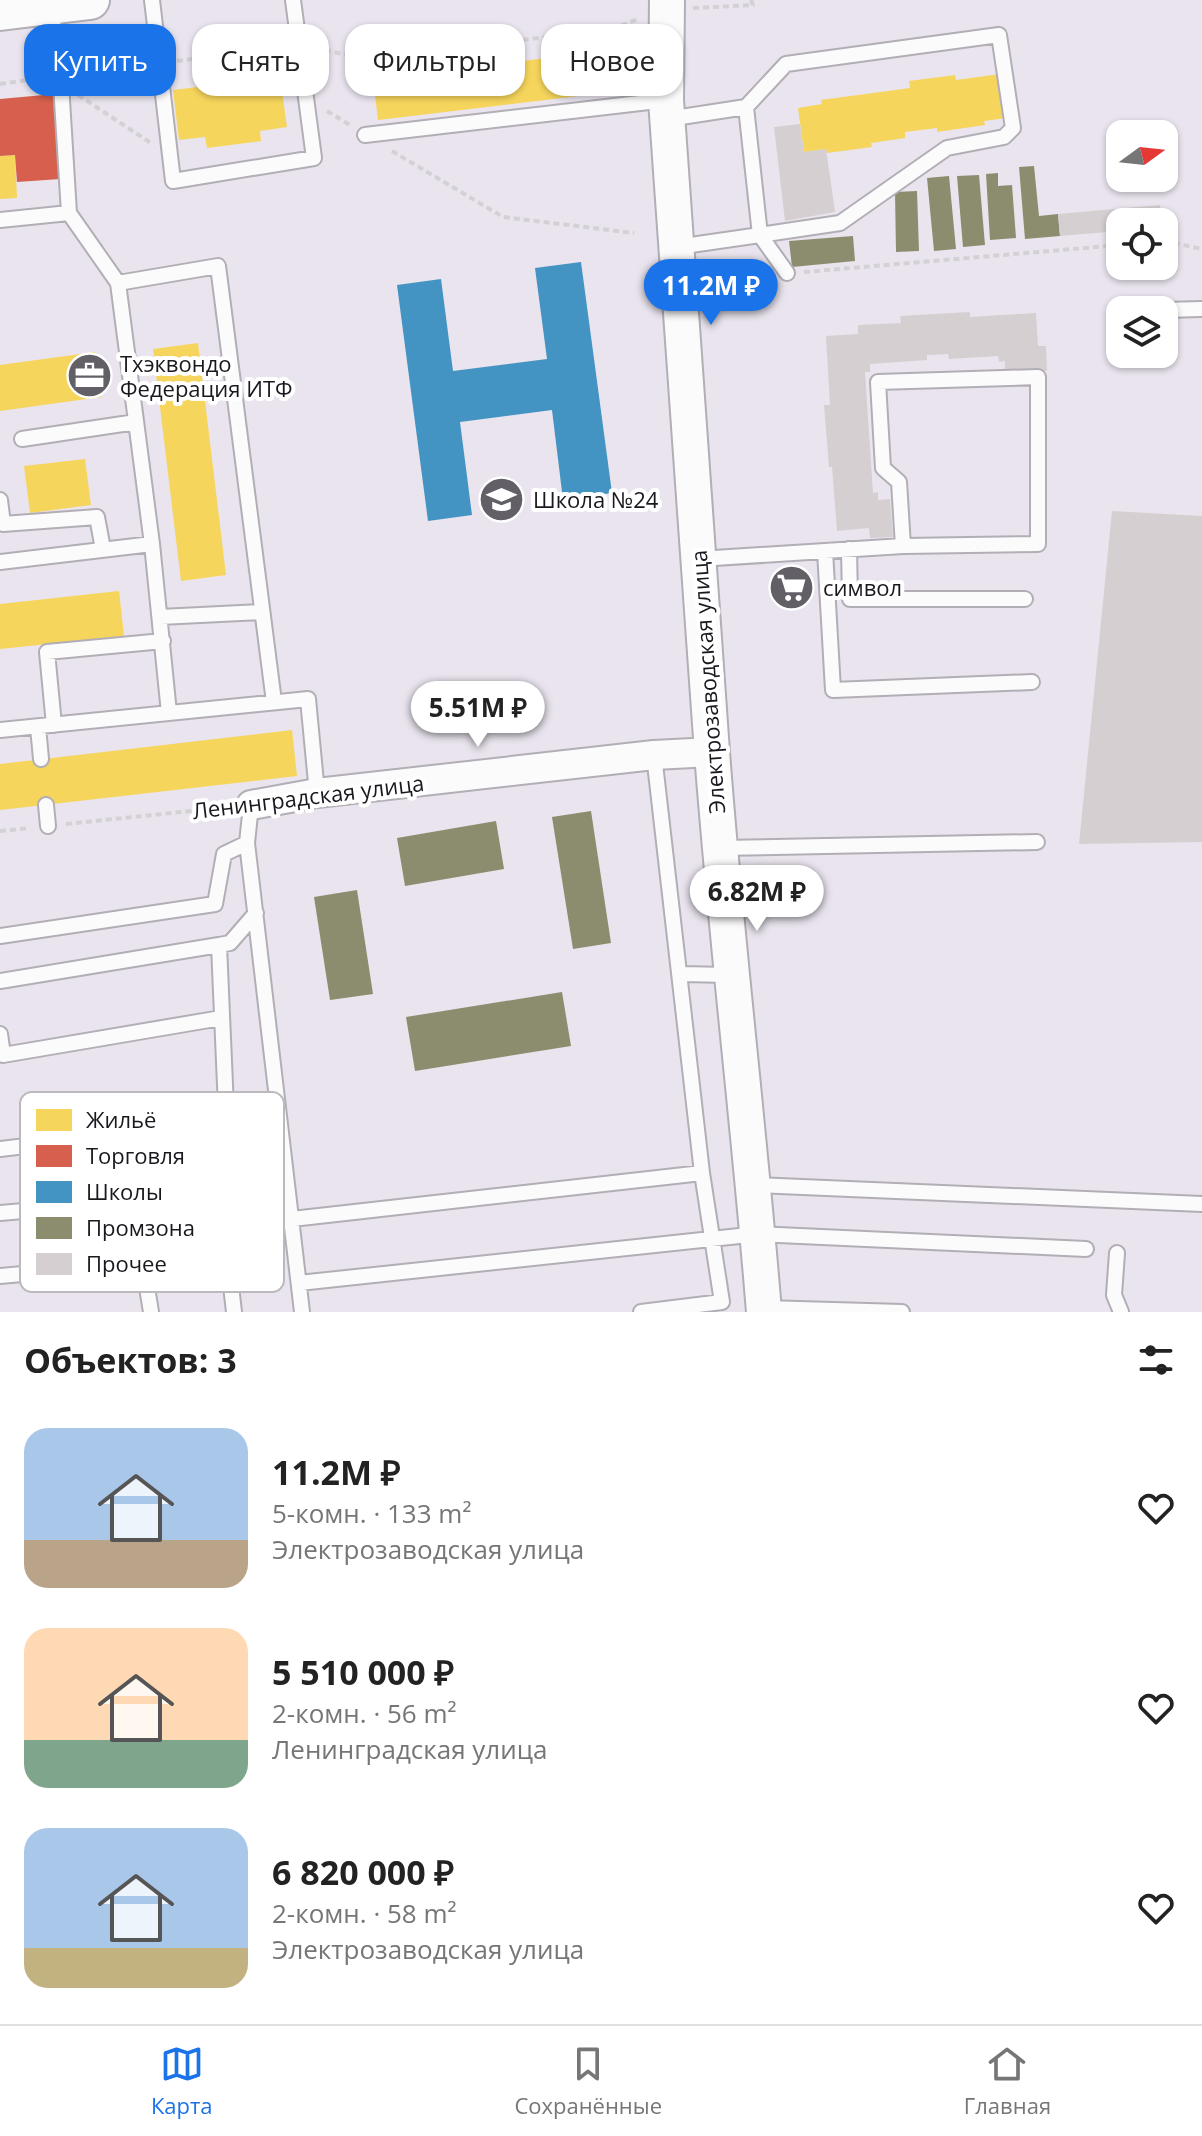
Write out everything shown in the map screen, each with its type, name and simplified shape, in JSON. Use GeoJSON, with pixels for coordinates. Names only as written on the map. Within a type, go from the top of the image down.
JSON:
{"type":"FeatureCollection","features":[{"type":"Feature","properties":{"kind":"main road"},"geometry":{"type":"LineString","coordinates":[[0,11],[90,0]]}},
{"type":"Feature","properties":{"kind":"street","name":"Электрозаводская улица"},"geometry":{"type":"LineString","coordinates":[[646,0],[667,109]]}},
{"type":"Feature","properties":{"kind":"street","name":"Электрозаводская улица"},"geometry":{"type":"LineString","coordinates":[[667,0],[667,109],[719,848],[764,1310]]}},
{"type":"Feature","properties":{"kind":"street","name":"Ленинградская улица"},"geometry":{"type":"LineString","coordinates":[[251,805],[317,793],[654,755],[712,752]]}},
{"type":"Feature","properties":{"kind":"lane"},"geometry":{"type":"LineString","coordinates":[[152,0],[173,181],[314,158],[293,0]]}},
{"type":"Feature","properties":{"kind":"lane"},"geometry":{"type":"LineString","coordinates":[[51,5],[53,24]]}},
{"type":"Feature","properties":{"kind":"lane"},"geometry":{"type":"LineString","coordinates":[[365,135],[667,109],[746,107],[786,64],[999,35],[1013,128],[1004,137],[947,148],[840,223],[677,247]]}},
{"type":"Feature","properties":{"kind":"lane"},"geometry":{"type":"LineString","coordinates":[[62,96],[69,213],[118,283],[152,544],[169,713]]}},
{"type":"Feature","properties":{"kind":"lane"},"geometry":{"type":"LineString","coordinates":[[746,107],[760,235],[787,273]]}},
{"type":"Feature","properties":{"kind":"lane"},"geometry":{"type":"LineString","coordinates":[[0,220],[69,213]]}},
{"type":"Feature","properties":{"kind":"lane"},"geometry":{"type":"LineString","coordinates":[[118,283],[218,266],[274,702]]}},
{"type":"Feature","properties":{"kind":"lane"},"geometry":{"type":"LineString","coordinates":[[1178,310],[1202,309]]}},
{"type":"Feature","properties":{"kind":"lane"},"geometry":{"type":"LineString","coordinates":[[699,559],[903,546],[1038,544],[1038,377],[878,382],[883,468],[899,482],[903,546]]}},
{"type":"Feature","properties":{"kind":"lane"},"geometry":{"type":"LineString","coordinates":[[22,439],[136,422]]}},
{"type":"Feature","properties":{"kind":"lane"},"geometry":{"type":"LineString","coordinates":[[0,500],[3,524],[97,517],[103,549]]}},
{"type":"Feature","properties":{"kind":"lane"},"geometry":{"type":"LineString","coordinates":[[0,562],[152,544]]}},
{"type":"Feature","properties":{"kind":"lane"},"geometry":{"type":"LineString","coordinates":[[849,549],[850,599],[1025,599]]}},
{"type":"Feature","properties":{"kind":"lane"},"geometry":{"type":"LineString","coordinates":[[825,551],[833,690],[1032,682]]}},
{"type":"Feature","properties":{"kind":"lane"},"geometry":{"type":"LineString","coordinates":[[160,617],[262,612]]}},
{"type":"Feature","properties":{"kind":"lane"},"geometry":{"type":"LineString","coordinates":[[54,725],[47,652],[163,641]]}},
{"type":"Feature","properties":{"kind":"lane"},"geometry":{"type":"LineString","coordinates":[[0,730],[308,699],[317,793]]}},
{"type":"Feature","properties":{"kind":"lane"},"geometry":{"type":"LineString","coordinates":[[38,727],[41,759]]}},
{"type":"Feature","properties":{"kind":"lane"},"geometry":{"type":"LineString","coordinates":[[641,1312],[722,1302],[702,1173],[654,755]]}},
{"type":"Feature","properties":{"kind":"lane"},"geometry":{"type":"LineString","coordinates":[[46,805],[48,826]]}},
{"type":"Feature","properties":{"kind":"lane"},"geometry":{"type":"LineString","coordinates":[[251,805],[247,843],[277,1092]]}},
{"type":"Feature","properties":{"kind":"lane"},"geometry":{"type":"LineString","coordinates":[[719,848],[1037,842]]}},
{"type":"Feature","properties":{"kind":"lane"},"geometry":{"type":"LineString","coordinates":[[0,936],[215,904],[224,854],[247,843]]}},
{"type":"Feature","properties":{"kind":"lane"},"geometry":{"type":"LineString","coordinates":[[0,981],[230,943],[256,913]]}},
{"type":"Feature","properties":{"kind":"lane"},"geometry":{"type":"LineString","coordinates":[[219,945],[225,1092]]}},
{"type":"Feature","properties":{"kind":"lane"},"geometry":{"type":"LineString","coordinates":[[679,974],[732,975]]}},
{"type":"Feature","properties":{"kind":"lane"},"geometry":{"type":"LineString","coordinates":[[0,1034],[3,1055],[221,1018]]}},
{"type":"Feature","properties":{"kind":"lane"},"geometry":{"type":"LineString","coordinates":[[0,1149],[20,1147]]}},
{"type":"Feature","properties":{"kind":"lane"},"geometry":{"type":"LineString","coordinates":[[284,1151],[302,1312]]}},
{"type":"Feature","properties":{"kind":"lane"},"geometry":{"type":"LineString","coordinates":[[292,1219],[702,1173]]}},
{"type":"Feature","properties":{"kind":"lane"},"geometry":{"type":"LineString","coordinates":[[754,1185],[1202,1204]]}},
{"type":"Feature","properties":{"kind":"lane"},"geometry":{"type":"LineString","coordinates":[[0,1213],[20,1211]]}},
{"type":"Feature","properties":{"kind":"lane"},"geometry":{"type":"LineString","coordinates":[[299,1283],[758,1234],[1086,1249]]}},
{"type":"Feature","properties":{"kind":"lane"},"geometry":{"type":"LineString","coordinates":[[1117,1253],[1114,1295],[1121,1312]]}},
{"type":"Feature","properties":{"kind":"lane"},"geometry":{"type":"LineString","coordinates":[[0,1276],[20,1274]]}},
{"type":"Feature","properties":{"kind":"lane"},"geometry":{"type":"LineString","coordinates":[[148,1292],[151,1312]]}},
{"type":"Feature","properties":{"kind":"lane"},"geometry":{"type":"LineString","coordinates":[[232,1292],[234,1312]]}},
{"type":"Feature","properties":{"kind":"lane"},"geometry":{"type":"LineString","coordinates":[[764,1310],[902,1312]]}},
{"type":"Feature","properties":{"kind":"path"},"geometry":{"type":"LineString","coordinates":[[79,96],[170,155]]}},
{"type":"Feature","properties":{"kind":"path"},"geometry":{"type":"LineString","coordinates":[[306,98],[503,217],[634,233]]}},
{"type":"Feature","properties":{"kind":"path"},"geometry":{"type":"LineString","coordinates":[[1178,244],[1202,249]]}},
{"type":"Feature","properties":{"kind":"path"},"geometry":{"type":"LineString","coordinates":[[707,274],[787,273],[1106,246]]}},
{"type":"Feature","properties":{"kind":"path","name":"Ленинградская улица"},"geometry":{"type":"LineString","coordinates":[[0,831],[251,805]]}},
{"type":"Feature","properties":{"kind":"building: Жильё"},"geometry":{"type":"Polygon","coordinates":[[[541,59],[541,96],[578,96],[378,120],[375,96],[525,96],[525,61],[541,59]]]}},
{"type":"Feature","properties":{"kind":"building: Жильё"},"geometry":{"type":"Polygon","coordinates":[[[1000,74],[1006,118],[984,121],[985,125],[937,132],[937,128],[905,132],[905,138],[871,143],[872,147],[827,153],[826,149],[804,152],[798,108],[822,104],[821,100],[910,88],[909,81],[955,75],[956,80],[1000,74]]]}},
{"type":"Feature","properties":{"kind":"building: Жильё"},"geometry":{"type":"Polygon","coordinates":[[[192,88],[192,96],[283,96],[287,127],[260,131],[261,141],[207,148],[205,137],[179,140],[174,96],[176,90],[192,88]]]}},
{"type":"Feature","properties":{"kind":"building: Жильё"},"geometry":{"type":"Polygon","coordinates":[[[15,155],[17,198],[0,199],[0,156],[15,155]]]}},
{"type":"Feature","properties":{"kind":"building: Жильё"},"geometry":{"type":"Polygon","coordinates":[[[198,343],[226,575],[181,581],[153,349],[198,343]]]}},
{"type":"Feature","properties":{"kind":"building: Жильё"},"geometry":{"type":"Polygon","coordinates":[[[95,352],[101,397],[0,411],[0,365],[95,352]]]}},
{"type":"Feature","properties":{"kind":"building: Жильё"},"geometry":{"type":"Polygon","coordinates":[[[85,459],[91,505],[30,513],[24,466],[85,459]]]}},
{"type":"Feature","properties":{"kind":"building: Жильё"},"geometry":{"type":"Polygon","coordinates":[[[119,591],[124,636],[0,649],[0,604],[119,591]]]}},
{"type":"Feature","properties":{"kind":"building: Жильё"},"geometry":{"type":"Polygon","coordinates":[[[292,730],[297,776],[0,810],[0,764],[292,730]]]}},
{"type":"Feature","properties":{"kind":"building: Торговля"},"geometry":{"type":"Polygon","coordinates":[[[55,96],[60,179],[17,182],[15,155],[0,156],[0,99],[55,96]]]}},
{"type":"Feature","properties":{"kind":"building: Школы"},"geometry":{"type":"Polygon","coordinates":[[[581,262],[612,493],[563,500],[552,410],[460,422],[472,515],[428,521],[397,285],[441,279],[453,371],[547,359],[535,268],[581,262]]]}},
{"type":"Feature","properties":{"kind":"building: Промзона"},"geometry":{"type":"Polygon","coordinates":[[[1034,166],[1039,216],[1058,214],[1060,236],[1025,239],[1019,167],[1034,166]]]}},
{"type":"Feature","properties":{"kind":"building: Промзона"},"geometry":{"type":"Polygon","coordinates":[[[998,173],[998,186],[1012,185],[1016,238],[990,240],[986,174],[998,173]]]}},
{"type":"Feature","properties":{"kind":"building: Промзона"},"geometry":{"type":"Polygon","coordinates":[[[979,175],[985,245],[963,247],[957,176],[979,175]]]}},
{"type":"Feature","properties":{"kind":"building: Промзона"},"geometry":{"type":"Polygon","coordinates":[[[949,176],[956,249],[934,251],[927,178],[949,176]]]}},
{"type":"Feature","properties":{"kind":"building: Промзона"},"geometry":{"type":"Polygon","coordinates":[[[917,191],[919,251],[896,252],[895,192],[917,191]]]}},
{"type":"Feature","properties":{"kind":"building: Промзона"},"geometry":{"type":"Polygon","coordinates":[[[853,236],[855,261],[792,267],[789,241],[853,236]]]}},
{"type":"Feature","properties":{"kind":"building: Промзона"},"geometry":{"type":"Polygon","coordinates":[[[591,811],[611,943],[573,949],[552,817],[591,811]]]}},
{"type":"Feature","properties":{"kind":"building: Промзона"},"geometry":{"type":"Polygon","coordinates":[[[496,821],[504,869],[405,886],[397,838],[496,821]]]}},
{"type":"Feature","properties":{"kind":"building: Промзона"},"geometry":{"type":"Polygon","coordinates":[[[357,890],[373,994],[330,1000],[314,897],[357,890]]]}},
{"type":"Feature","properties":{"kind":"building: Промзона"},"geometry":{"type":"Polygon","coordinates":[[[562,992],[571,1046],[415,1071],[406,1017],[562,992]]]}},
{"type":"Feature","properties":{"kind":"building: Прочее"},"geometry":{"type":"Polygon","coordinates":[[[800,124],[804,152],[826,149],[835,212],[785,221],[774,127],[800,124]]]}},
{"type":"Feature","properties":{"kind":"building: Прочее"},"geometry":{"type":"Polygon","coordinates":[[[1160,205],[1160,208],[1126,208],[1160,205]]]}},
{"type":"Feature","properties":{"kind":"building: Прочее"},"geometry":{"type":"Polygon","coordinates":[[[1106,210],[1106,232],[1060,236],[1058,214],[1106,210]]]}},
{"type":"Feature","properties":{"kind":"building: Прочее"},"geometry":{"type":"Polygon","coordinates":[[[970,312],[970,317],[1036,313],[1038,346],[1046,346],[1047,371],[1005,373],[1005,361],[999,362],[998,356],[949,359],[948,354],[927,355],[927,360],[870,364],[870,372],[865,372],[873,493],[878,492],[878,500],[890,499],[893,537],[870,538],[869,528],[837,531],[824,405],[830,405],[826,336],[858,334],[858,325],[901,323],[900,316],[970,312]]]}},
{"type":"Feature","properties":{"kind":"building: Прочее"},"geometry":{"type":"Polygon","coordinates":[[[1112,511],[1202,516],[1202,842],[1079,844],[1112,511]]]}},
{"type":"Feature","properties":{"kind":"place","name":"Тхэквондо Федерация ИТФ"},"geometry":{"type":"Point","coordinates":[89,376]}},
{"type":"Feature","properties":{"kind":"place","name":"Школа №24"},"geometry":{"type":"Point","coordinates":[502,499]}},
{"type":"Feature","properties":{"kind":"place","name":"символ"},"geometry":{"type":"Point","coordinates":[792,587]}}]}
